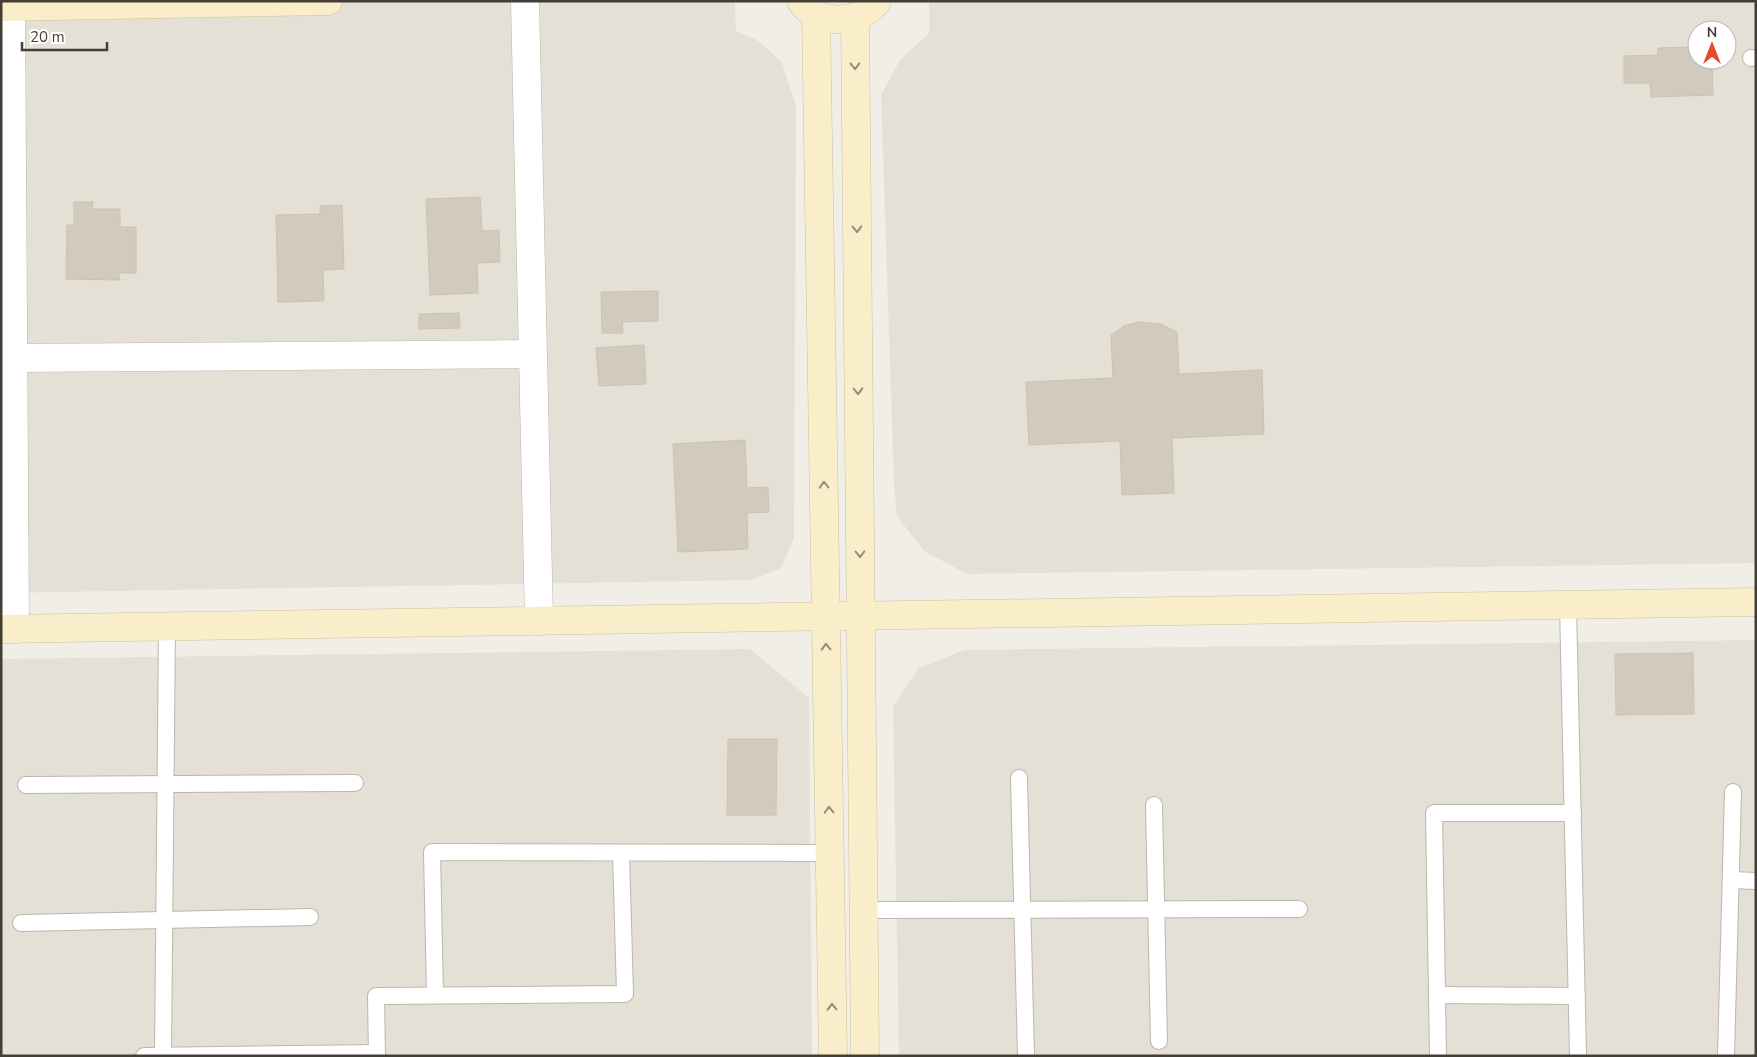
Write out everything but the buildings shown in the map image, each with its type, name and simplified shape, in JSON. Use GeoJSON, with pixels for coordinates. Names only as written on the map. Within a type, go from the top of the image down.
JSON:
{"type":"FeatureCollection","features":[{"type":"Feature","properties":{"kind":"street"},"geometry":{"type":"LineString","coordinates":[[328,1],[6,7],[13,358],[8,629],[826,618],[1756,602]]}},
{"type":"Feature","properties":{"kind":"street"},"geometry":{"type":"LineString","coordinates":[[525,1],[539,621]]}},
{"type":"Feature","properties":{"kind":"street"},"geometry":{"type":"LineString","coordinates":[[833,1056],[826,618],[808,8],[836,20],[855,18],[872,8],[877,1]]}},
{"type":"Feature","properties":{"kind":"street"},"geometry":{"type":"LineString","coordinates":[[855,18],[865,1056]]}},
{"type":"Feature","properties":{"kind":"street"},"geometry":{"type":"LineString","coordinates":[[13,358],[533,354]]}},
{"type":"Feature","properties":{"kind":"lane"},"geometry":{"type":"LineString","coordinates":[[1568,605],[1578,1056]]}},
{"type":"Feature","properties":{"kind":"lane"},"geometry":{"type":"LineString","coordinates":[[163,1056],[167,627]]}},
{"type":"Feature","properties":{"kind":"lane"},"geometry":{"type":"LineString","coordinates":[[1019,778],[1026,1056]]}},
{"type":"Feature","properties":{"kind":"lane"},"geometry":{"type":"LineString","coordinates":[[26,785],[355,783]]}},
{"type":"Feature","properties":{"kind":"lane"},"geometry":{"type":"LineString","coordinates":[[1726,1056],[1733,792]]}},
{"type":"Feature","properties":{"kind":"lane"},"geometry":{"type":"LineString","coordinates":[[1154,805],[1159,1041]]}},
{"type":"Feature","properties":{"kind":"lane"},"geometry":{"type":"LineString","coordinates":[[1438,1056],[1434,813],[1573,813]]}},
{"type":"Feature","properties":{"kind":"lane"},"geometry":{"type":"LineString","coordinates":[[435,996],[432,852],[830,853]]}},
{"type":"Feature","properties":{"kind":"lane"},"geometry":{"type":"LineString","coordinates":[[144,1056],[377,1054],[376,996],[625,994],[621,853]]}},
{"type":"Feature","properties":{"kind":"lane"},"geometry":{"type":"LineString","coordinates":[[1730,880],[1756,881]]}},
{"type":"Feature","properties":{"kind":"lane"},"geometry":{"type":"LineString","coordinates":[[863,910],[1300,910]]}},
{"type":"Feature","properties":{"kind":"lane"},"geometry":{"type":"LineString","coordinates":[[21,923],[310,917]]}},
{"type":"Feature","properties":{"kind":"lane"},"geometry":{"type":"LineString","coordinates":[[1437,996],[1577,996]]}},
{"type":"Feature","properties":{"kind":"shaded area"},"geometry":{"type":"Polygon","coordinates":[[[1,1],[735,1],[736,31],[757,40],[782,62],[796,106],[794,538],[781,568],[751,580],[1,593],[1,1]]]}},
{"type":"Feature","properties":{"kind":"shaded area"},"geometry":{"type":"Polygon","coordinates":[[[929,1],[1756,1],[1756,563],[967,574],[924,551],[897,516],[894,482],[881,95],[900,60],[929,33],[929,1]]]}},
{"type":"Feature","properties":{"kind":"shaded area"},"geometry":{"type":"Polygon","coordinates":[[[1756,640],[1756,1056],[899,1056],[893,706],[919,668],[964,650],[1756,640]]]}},
{"type":"Feature","properties":{"kind":"shaded area"},"geometry":{"type":"Polygon","coordinates":[[[750,649],[809,698],[812,1056],[1,1056],[1,659],[750,649]]]}}]}
